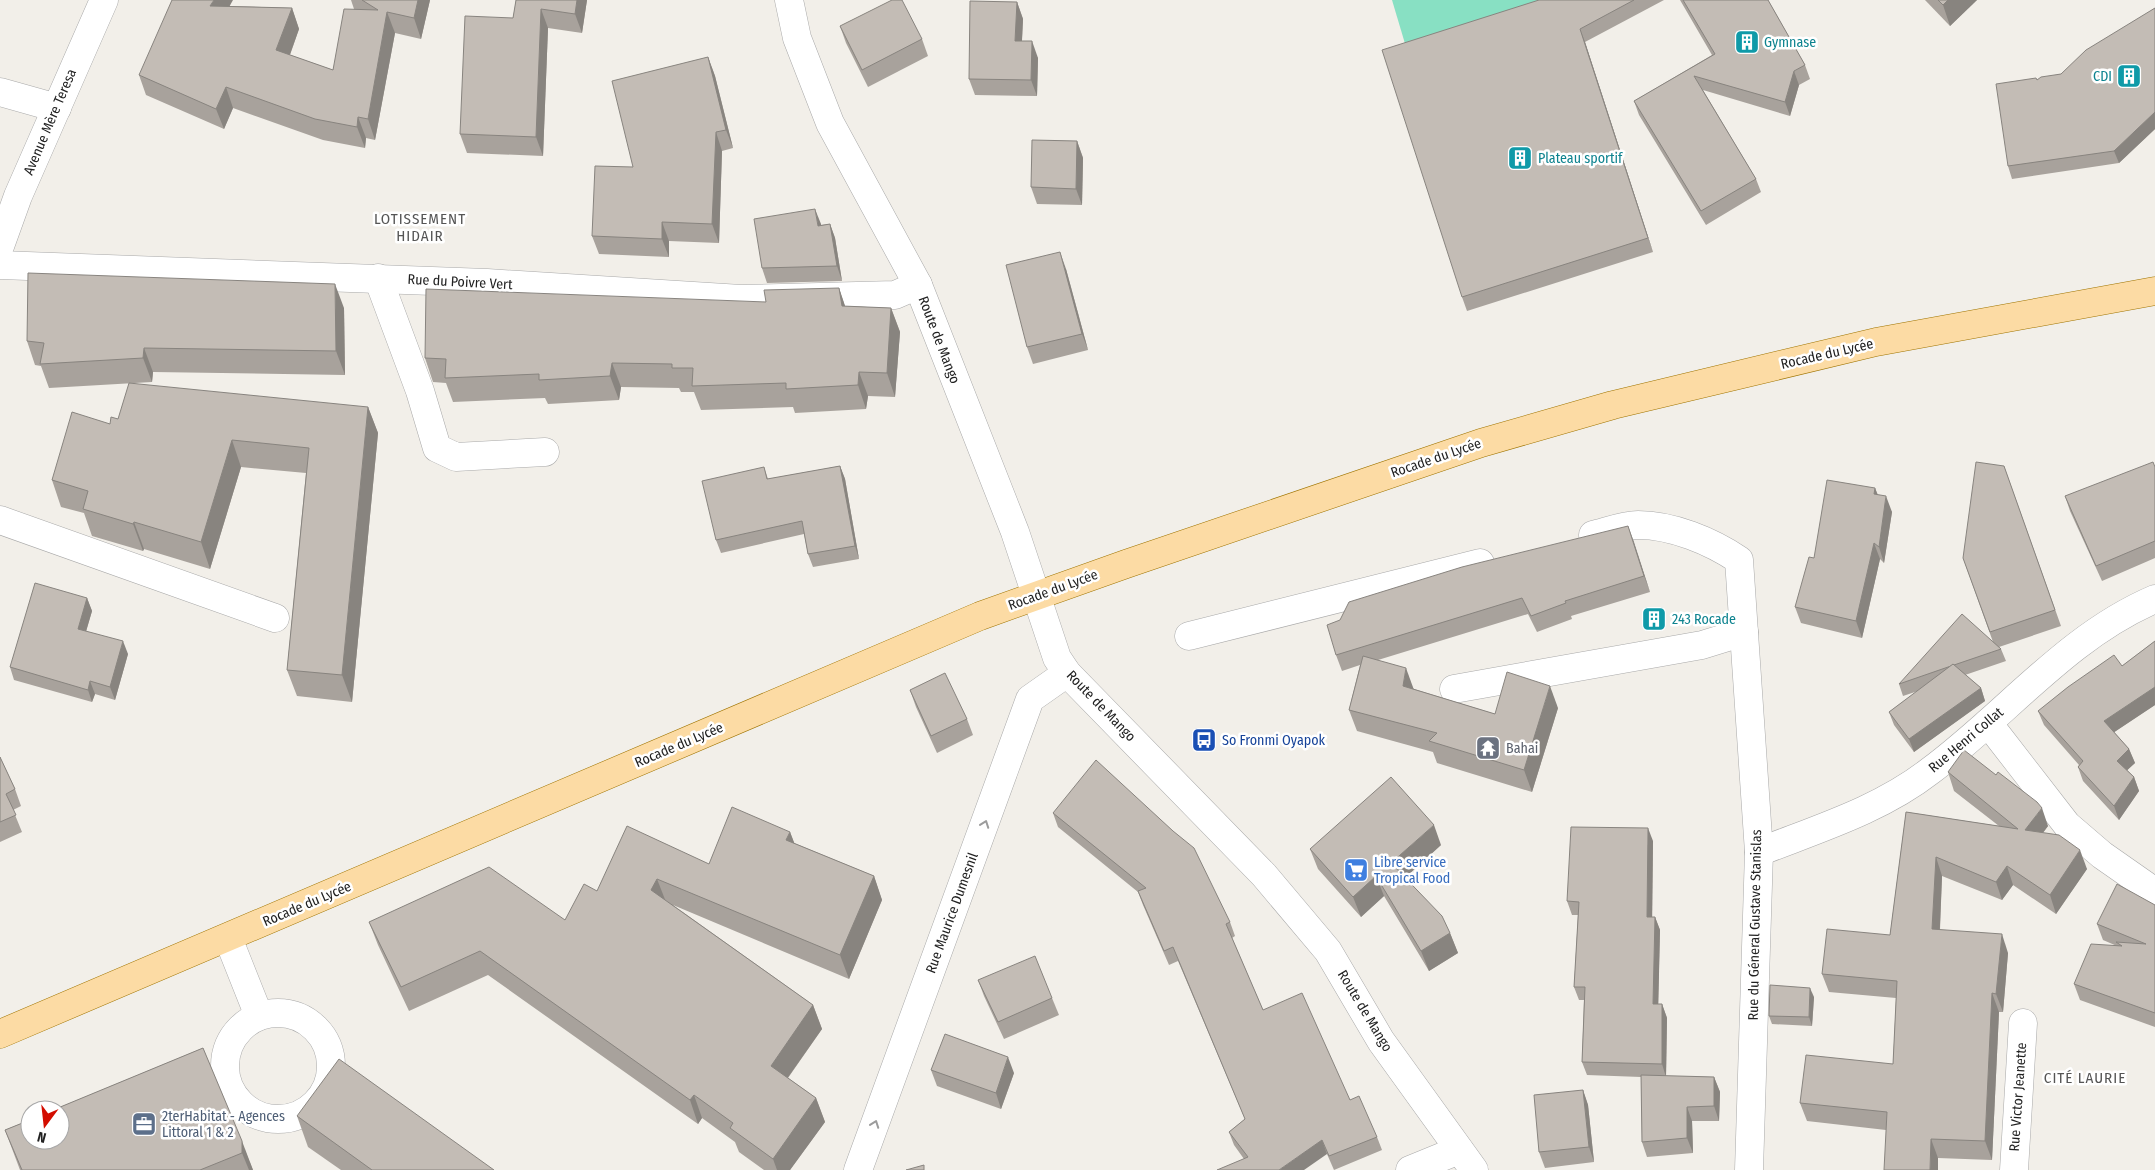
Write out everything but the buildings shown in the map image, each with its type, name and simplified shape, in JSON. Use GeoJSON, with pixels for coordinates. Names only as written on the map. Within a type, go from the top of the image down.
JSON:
{"type":"FeatureCollection","features":[{"type":"Feature","properties":{"kind":"main road","name":"Rocade du Lycée"},"geometry":{"type":"LineString","coordinates":[[0,1034],[962,624],[1036,595],[1481,443],[1613,405],[1876,342],[2155,291]]}},
{"type":"Feature","properties":{"kind":"street","name":"Avenue Mère Teresa"},"geometry":{"type":"LineString","coordinates":[[0,246],[18,196],[104,0]]}},
{"type":"Feature","properties":{"kind":"street","name":"Route de Mango"},"geometry":{"type":"LineString","coordinates":[[789,0],[797,38],[830,123],[918,285],[1015,532],[1057,658],[1067,673],[1264,875],[1328,951],[1382,1041],[1467,1160]]}},
{"type":"Feature","properties":{"kind":"street"},"geometry":{"type":"LineString","coordinates":[[0,92],[57,108]]}},
{"type":"Feature","properties":{"kind":"street","name":"Rue du Poivre Vert"},"geometry":{"type":"LineString","coordinates":[[0,265],[487,282],[741,298],[895,295],[918,285]]}},
{"type":"Feature","properties":{"kind":"street"},"geometry":{"type":"LineString","coordinates":[[378,278],[420,392],[437,448],[456,457],[545,452]]}},
{"type":"Feature","properties":{"kind":"street"},"geometry":{"type":"LineString","coordinates":[[0,520],[275,618]]}},
{"type":"Feature","properties":{"kind":"street","name":"Rue du Géneral Gustave Stanislas"},"geometry":{"type":"LineString","coordinates":[[1570,541],[1643,525],[1692,536],[1725,550],[1739,560],[1759,852],[1749,1170]]}},
{"type":"Feature","properties":{"kind":"street"},"geometry":{"type":"LineString","coordinates":[[1189,636],[1503,558]]}},
{"type":"Feature","properties":{"kind":"street","name":"Rue Henri Collat"},"geometry":{"type":"LineString","coordinates":[[1759,852],[1867,809],[1930,772],[2077,644],[2109,622],[2155,599]]}},
{"type":"Feature","properties":{"kind":"street"},"geometry":{"type":"LineString","coordinates":[[1454,689],[1702,645],[1744,632]]}},
{"type":"Feature","properties":{"kind":"street","name":"Rue Maurice Dumesnil"},"geometry":{"type":"LineString","coordinates":[[858,1170],[1030,700],[1067,673]]}},
{"type":"Feature","properties":{"kind":"street"},"geometry":{"type":"LineString","coordinates":[[1988,723],[2067,825],[2102,855],[2152,885]]}},
{"type":"Feature","properties":{"kind":"street"},"geometry":{"type":"LineString","coordinates":[[228,938],[259,1016]]}},
{"type":"Feature","properties":{"kind":"street","name":"Rue Victor Jeanette"},"geometry":{"type":"LineString","coordinates":[[2014,1170],[2023,1023]]}},
{"type":"Feature","properties":{"kind":"street"},"geometry":{"type":"LineString","coordinates":[[1410,1170],[1467,1160]]}},
{"type":"Feature","properties":{"kind":"green space"},"geometry":{"type":"Polygon","coordinates":[[[1392,0],[1545,0],[1406,47],[1392,0]]]}},
{"type":"Feature","properties":{"kind":"place","name":"Gymnase"},"geometry":{"type":"Point","coordinates":[1747,42]}},
{"type":"Feature","properties":{"kind":"place","name":"CDI"},"geometry":{"type":"Point","coordinates":[2129,76]}},
{"type":"Feature","properties":{"kind":"place","name":"Plateau sportif"},"geometry":{"type":"Point","coordinates":[1520,158]}},
{"type":"Feature","properties":{"kind":"place","name":"243 Rocade"},"geometry":{"type":"Point","coordinates":[1654,619]}},
{"type":"Feature","properties":{"kind":"place","name":"So Fronmi Oyapok"},"geometry":{"type":"Point","coordinates":[1204,740]}},
{"type":"Feature","properties":{"kind":"place","name":"Bahai"},"geometry":{"type":"Point","coordinates":[1488,748]}},
{"type":"Feature","properties":{"kind":"place","name":"Libre service Tropical Food"},"geometry":{"type":"Point","coordinates":[1356,870]}},
{"type":"Feature","properties":{"kind":"place","name":"2terHabitat - Agences Littoral 1 & 2"},"geometry":{"type":"Point","coordinates":[144,1124]}},
{"type":"Feature","properties":{"kind":"district","name":"LOTISSEMENT HIDAIR"},"geometry":{"type":"Point","coordinates":[420,228]}},
{"type":"Feature","properties":{"kind":"district","name":"CITÉ LAURIE"},"geometry":{"type":"Point","coordinates":[2085,1078]}}]}
